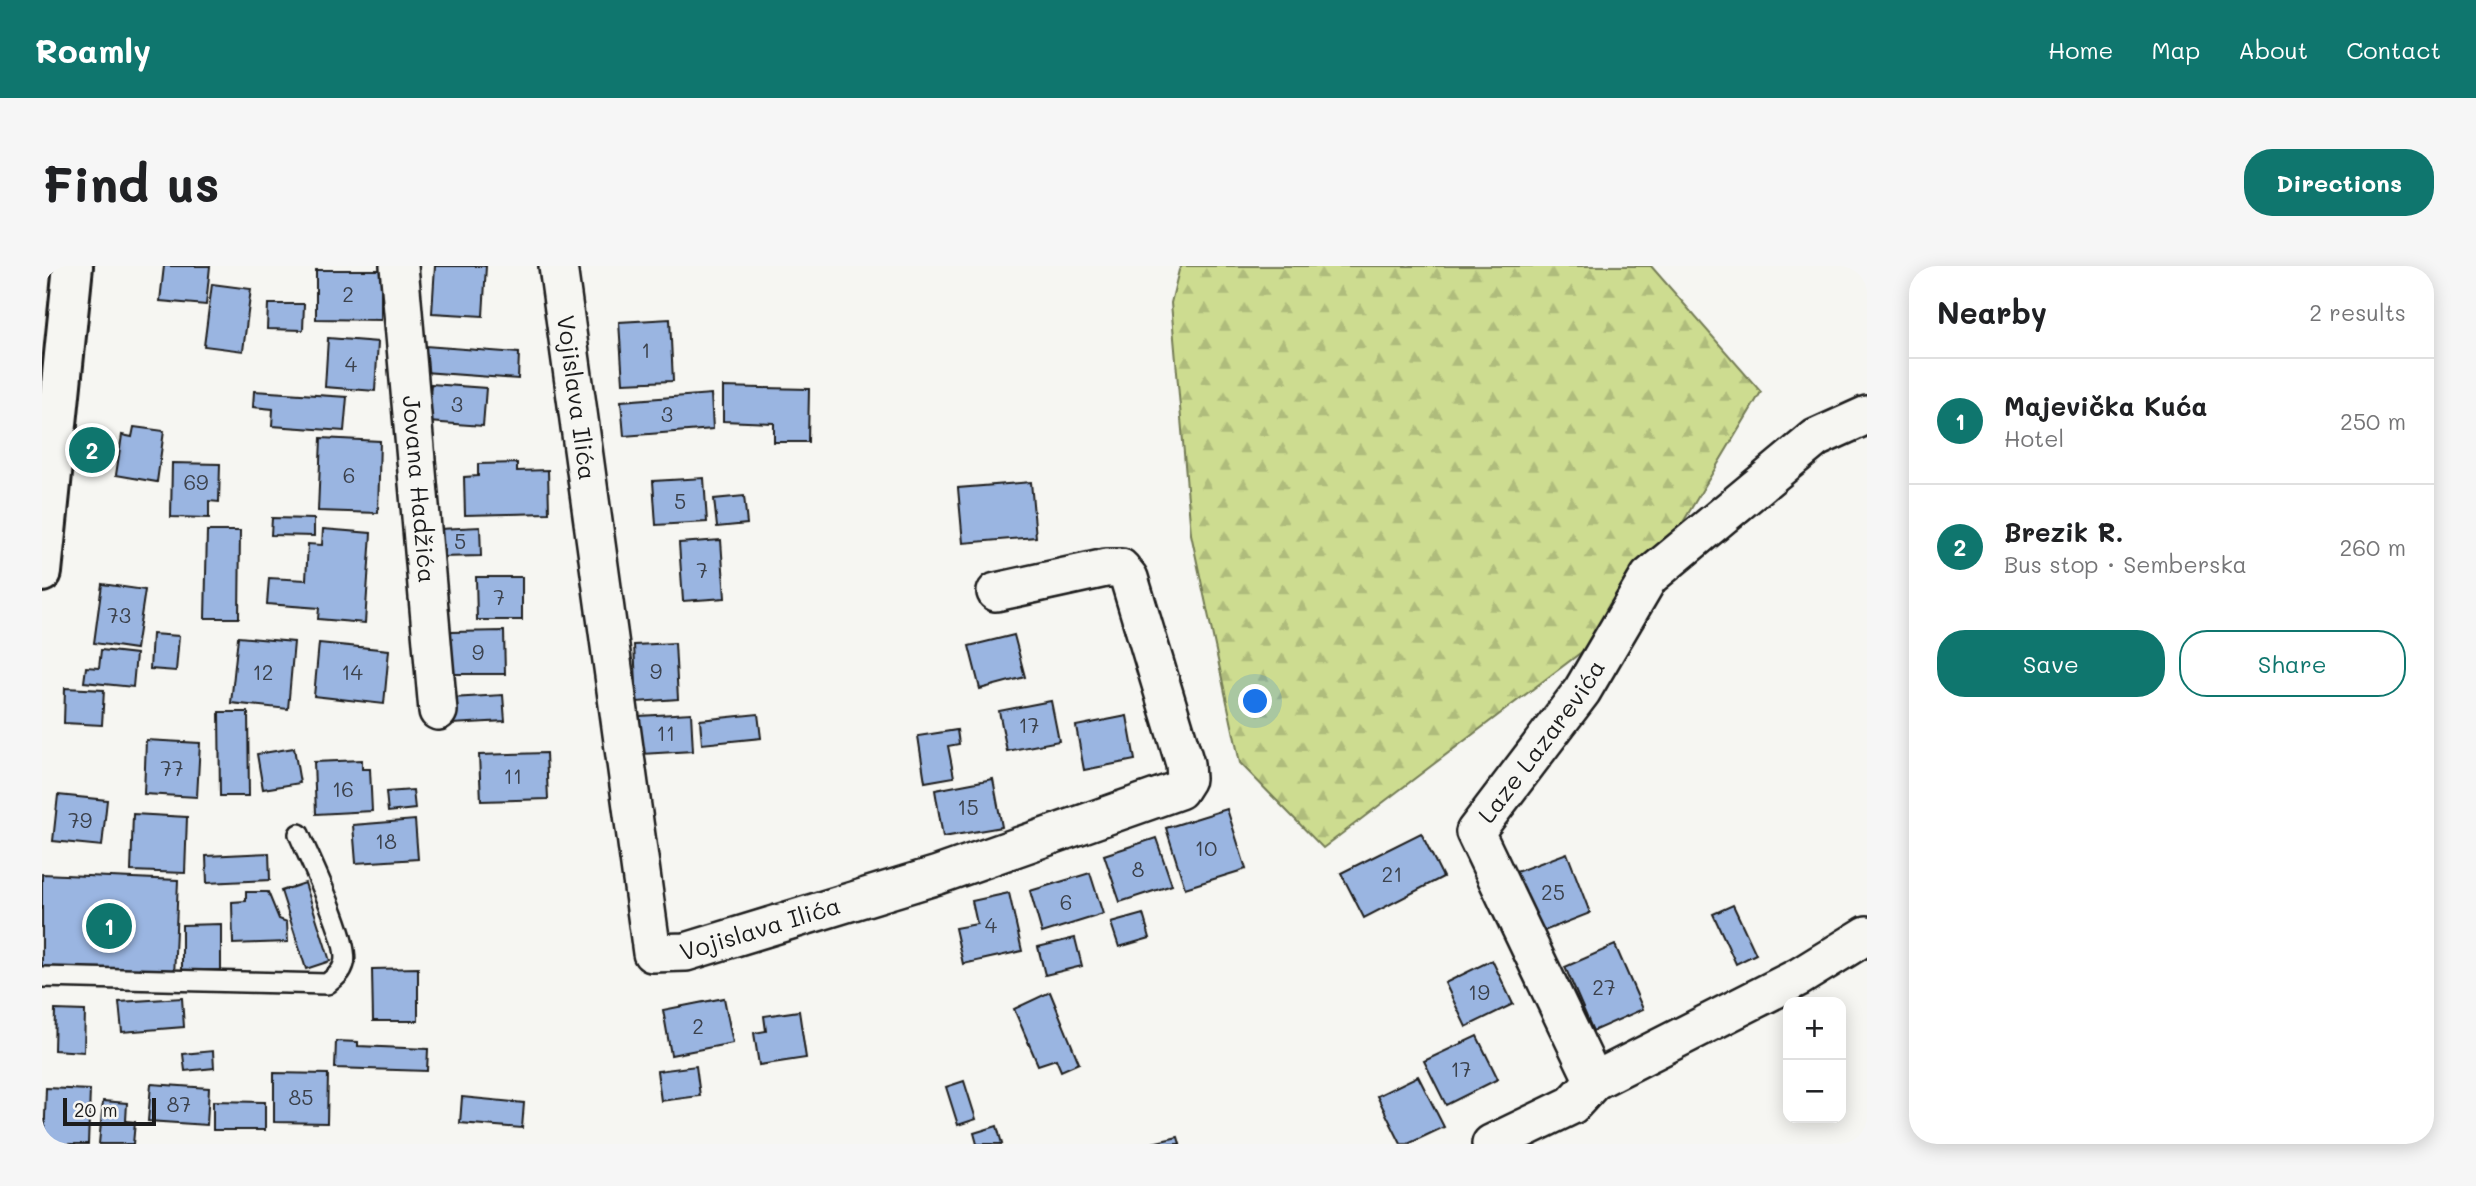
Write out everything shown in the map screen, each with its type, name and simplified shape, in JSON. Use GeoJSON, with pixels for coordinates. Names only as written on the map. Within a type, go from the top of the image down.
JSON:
{"type":"FeatureCollection","features":[{"type":"Feature","properties":{"kind":"main road"},"geometry":{"type":"LineString","coordinates":[[42,572],[51,381],[73,266]]}},
{"type":"Feature","properties":{"kind":"street","name":"Jovana Hadžića"},"geometry":{"type":"LineString","coordinates":[[399,266],[438,710]]}},
{"type":"Feature","properties":{"kind":"street","name":"Vojislava Ilića"},"geometry":{"type":"LineString","coordinates":[[558,266],[652,953],[686,952],[911,883],[1179,790],[1186,779],[1185,764],[1129,579],[1121,568],[1106,568],[996,592]]}},
{"type":"Feature","properties":{"kind":"street","name":"Laze Lazarevića"},"geometry":{"type":"LineString","coordinates":[[1594,1081],[1475,832],[1582,691],[1649,577],[1816,438],[1867,415]]}},
{"type":"Feature","properties":{"kind":"street"},"geometry":{"type":"LineString","coordinates":[[1491,1144],[1572,1105],[1594,1081],[1799,977],[1867,934]]}},
{"type":"Feature","properties":{"kind":"lane"},"geometry":{"type":"LineString","coordinates":[[42,977],[327,984],[340,974],[346,961],[339,930],[299,834]]}},
{"type":"Feature","properties":{"kind":"green space"},"geometry":{"type":"Polygon","coordinates":[[[1182,266],[1651,266],[1761,392],[1625,619],[1323,848],[1240,763],[1191,534],[1171,303],[1182,266]]]}},
{"type":"Feature","properties":{"kind":"building"},"geometry":{"type":"Polygon","coordinates":[[[164,266],[210,266],[206,305],[160,301],[164,266]]]}},
{"type":"Feature","properties":{"kind":"building"},"geometry":{"type":"Polygon","coordinates":[[[435,266],[486,266],[483,316],[432,313],[435,266]]]}},
{"type":"Feature","properties":{"kind":"building"},"geometry":{"type":"Polygon","coordinates":[[[316,270],[381,270],[381,320],[316,319],[316,270]]]}},
{"type":"Feature","properties":{"kind":"building"},"geometry":{"type":"Polygon","coordinates":[[[212,284],[251,289],[243,351],[204,346],[212,284]]]}},
{"type":"Feature","properties":{"kind":"building"},"geometry":{"type":"Polygon","coordinates":[[[268,304],[304,304],[303,330],[267,329],[268,304]]]}},
{"type":"Feature","properties":{"kind":"building"},"geometry":{"type":"Polygon","coordinates":[[[670,319],[673,381],[623,383],[619,322],[670,319]]]}},
{"type":"Feature","properties":{"kind":"building"},"geometry":{"type":"Polygon","coordinates":[[[328,338],[378,342],[375,391],[325,387],[328,338]]]}},
{"type":"Feature","properties":{"kind":"building"},"geometry":{"type":"Polygon","coordinates":[[[425,346],[519,353],[518,379],[424,372],[425,346]]]}},
{"type":"Feature","properties":{"kind":"building"},"geometry":{"type":"Polygon","coordinates":[[[431,384],[486,388],[483,426],[428,422],[431,384]]]}},
{"type":"Feature","properties":{"kind":"building"},"geometry":{"type":"Polygon","coordinates":[[[723,387],[809,389],[808,442],[774,442],[774,423],[723,421],[723,387]]]}},
{"type":"Feature","properties":{"kind":"building"},"geometry":{"type":"Polygon","coordinates":[[[254,391],[347,397],[344,431],[272,426],[273,409],[253,407],[254,391]]]}},
{"type":"Feature","properties":{"kind":"building"},"geometry":{"type":"Polygon","coordinates":[[[711,394],[713,429],[624,436],[621,401],[711,394]]]}},
{"type":"Feature","properties":{"kind":"building"},"geometry":{"type":"Polygon","coordinates":[[[134,427],[164,431],[157,482],[116,475],[122,435],[132,437],[134,427]]]}},
{"type":"Feature","properties":{"kind":"building"},"geometry":{"type":"Polygon","coordinates":[[[321,438],[380,441],[378,513],[318,511],[321,438]]]}},
{"type":"Feature","properties":{"kind":"building"},"geometry":{"type":"Polygon","coordinates":[[[172,463],[220,464],[219,502],[209,501],[209,518],[171,517],[172,463]]]}},
{"type":"Feature","properties":{"kind":"building"},"geometry":{"type":"Polygon","coordinates":[[[517,463],[517,471],[548,470],[549,513],[465,515],[464,477],[478,476],[478,464],[517,463]]]}},
{"type":"Feature","properties":{"kind":"building"},"geometry":{"type":"Polygon","coordinates":[[[704,478],[707,522],[656,525],[653,481],[704,478]]]}},
{"type":"Feature","properties":{"kind":"building"},"geometry":{"type":"Polygon","coordinates":[[[1031,482],[1036,537],[963,543],[958,488],[1031,482]]]}},
{"type":"Feature","properties":{"kind":"building"},"geometry":{"type":"Polygon","coordinates":[[[744,496],[747,524],[717,527],[714,499],[744,496]]]}},
{"type":"Feature","properties":{"kind":"building"},"geometry":{"type":"Polygon","coordinates":[[[272,518],[314,519],[314,536],[271,535],[272,518]]]}},
{"type":"Feature","properties":{"kind":"building"},"geometry":{"type":"Polygon","coordinates":[[[480,527],[481,556],[441,557],[439,529],[480,527]]]}},
{"type":"Feature","properties":{"kind":"building"},"geometry":{"type":"Polygon","coordinates":[[[323,529],[371,533],[365,623],[318,619],[319,608],[267,604],[269,578],[306,580],[308,544],[322,545],[323,529]]]}},
{"type":"Feature","properties":{"kind":"building"},"geometry":{"type":"Polygon","coordinates":[[[207,531],[240,531],[239,618],[205,618],[207,531]]]}},
{"type":"Feature","properties":{"kind":"building"},"geometry":{"type":"Polygon","coordinates":[[[721,540],[725,598],[683,601],[679,543],[721,540]]]}},
{"type":"Feature","properties":{"kind":"building"},"geometry":{"type":"Polygon","coordinates":[[[476,577],[522,577],[522,620],[477,620],[476,577]]]}},
{"type":"Feature","properties":{"kind":"building"},"geometry":{"type":"Polygon","coordinates":[[[102,584],[145,590],[136,649],[94,643],[102,584]]]}},
{"type":"Feature","properties":{"kind":"building"},"geometry":{"type":"Polygon","coordinates":[[[504,631],[505,674],[451,674],[451,632],[504,631]]]}},
{"type":"Feature","properties":{"kind":"building"},"geometry":{"type":"Polygon","coordinates":[[[152,634],[179,636],[176,671],[150,669],[152,634]]]}},
{"type":"Feature","properties":{"kind":"building"},"geometry":{"type":"Polygon","coordinates":[[[1014,635],[1025,677],[980,689],[969,646],[1014,635]]]}},
{"type":"Feature","properties":{"kind":"building"},"geometry":{"type":"Polygon","coordinates":[[[238,637],[294,642],[288,709],[231,703],[238,637]]]}},
{"type":"Feature","properties":{"kind":"building"},"geometry":{"type":"Polygon","coordinates":[[[319,643],[389,650],[384,704],[314,696],[319,643]]]}},
{"type":"Feature","properties":{"kind":"building"},"geometry":{"type":"Polygon","coordinates":[[[675,643],[678,699],[637,702],[634,645],[675,643]]]}},
{"type":"Feature","properties":{"kind":"building"},"geometry":{"type":"Polygon","coordinates":[[[101,650],[136,654],[133,687],[84,682],[86,667],[99,668],[101,650]]]}},
{"type":"Feature","properties":{"kind":"building"},"geometry":{"type":"Polygon","coordinates":[[[65,688],[104,690],[102,725],[64,723],[65,688]]]}},
{"type":"Feature","properties":{"kind":"building"},"geometry":{"type":"Polygon","coordinates":[[[503,695],[505,721],[452,724],[451,698],[503,695]]]}},
{"type":"Feature","properties":{"kind":"building"},"geometry":{"type":"Polygon","coordinates":[[[1051,701],[1059,741],[1007,751],[999,711],[1051,701]]]}},
{"type":"Feature","properties":{"kind":"building"},"geometry":{"type":"Polygon","coordinates":[[[219,712],[248,712],[249,796],[220,796],[219,712]]]}},
{"type":"Feature","properties":{"kind":"building"},"geometry":{"type":"Polygon","coordinates":[[[691,713],[693,751],[641,754],[639,716],[691,713]]]}},
{"type":"Feature","properties":{"kind":"building"},"geometry":{"type":"Polygon","coordinates":[[[758,714],[761,738],[702,744],[700,720],[758,714]]]}},
{"type":"Feature","properties":{"kind":"building"},"geometry":{"type":"Polygon","coordinates":[[[1127,716],[1135,760],[1084,770],[1076,726],[1127,716]]]}},
{"type":"Feature","properties":{"kind":"building"},"geometry":{"type":"Polygon","coordinates":[[[957,730],[959,744],[948,746],[954,777],[925,782],[918,736],[957,730]]]}},
{"type":"Feature","properties":{"kind":"building"},"geometry":{"type":"Polygon","coordinates":[[[146,740],[200,743],[197,797],[144,794],[146,740]]]}},
{"type":"Feature","properties":{"kind":"building"},"geometry":{"type":"Polygon","coordinates":[[[294,748],[300,783],[263,789],[257,754],[294,748]]]}},
{"type":"Feature","properties":{"kind":"building"},"geometry":{"type":"Polygon","coordinates":[[[546,753],[548,799],[481,801],[479,755],[546,753]]]}},
{"type":"Feature","properties":{"kind":"building"},"geometry":{"type":"Polygon","coordinates":[[[362,760],[362,769],[370,769],[372,811],[316,814],[314,762],[362,760]]]}},
{"type":"Feature","properties":{"kind":"building"},"geometry":{"type":"Polygon","coordinates":[[[993,779],[1002,827],[943,837],[935,790],[993,779]]]}},
{"type":"Feature","properties":{"kind":"building"},"geometry":{"type":"Polygon","coordinates":[[[413,790],[415,809],[388,812],[386,792],[413,790]]]}},
{"type":"Feature","properties":{"kind":"building"},"geometry":{"type":"Polygon","coordinates":[[[58,795],[107,800],[102,846],[53,841],[58,795]]]}},
{"type":"Feature","properties":{"kind":"building"},"geometry":{"type":"Polygon","coordinates":[[[1227,809],[1246,869],[1185,888],[1166,828],[1227,809]]]}},
{"type":"Feature","properties":{"kind":"building"},"geometry":{"type":"Polygon","coordinates":[[[133,814],[187,817],[185,873],[131,871],[133,814]]]}},
{"type":"Feature","properties":{"kind":"building"},"geometry":{"type":"Polygon","coordinates":[[[415,820],[418,859],[356,863],[353,825],[415,820]]]}},
{"type":"Feature","properties":{"kind":"building"},"geometry":{"type":"Polygon","coordinates":[[[1421,833],[1443,877],[1364,918],[1341,873],[1421,833]]]}},
{"type":"Feature","properties":{"kind":"building"},"geometry":{"type":"Polygon","coordinates":[[[1156,838],[1172,885],[1120,902],[1104,855],[1156,838]]]}},
{"type":"Feature","properties":{"kind":"building"},"geometry":{"type":"Polygon","coordinates":[[[269,853],[270,880],[207,883],[206,856],[269,853]]]}},
{"type":"Feature","properties":{"kind":"building"},"geometry":{"type":"Polygon","coordinates":[[[1567,853],[1590,913],[1539,933],[1516,872],[1567,853]]]}},
{"type":"Feature","properties":{"kind":"building"},"geometry":{"type":"Polygon","coordinates":[[[1090,873],[1103,914],[1042,933],[1030,891],[1090,873]]]}},
{"type":"Feature","properties":{"kind":"building"},"geometry":{"type":"Polygon","coordinates":[[[42,874],[178,880],[174,978],[42,972],[42,874]]]}},
{"type":"Feature","properties":{"kind":"building"},"geometry":{"type":"Polygon","coordinates":[[[305,883],[330,961],[306,969],[281,891],[305,883]]]}},
{"type":"Feature","properties":{"kind":"building"},"geometry":{"type":"Polygon","coordinates":[[[246,892],[268,892],[279,919],[287,922],[288,942],[233,944],[232,902],[246,901],[246,892]]]}},
{"type":"Feature","properties":{"kind":"building"},"geometry":{"type":"Polygon","coordinates":[[[1009,893],[1022,951],[963,964],[955,928],[977,924],[972,901],[1009,893]]]}},
{"type":"Feature","properties":{"kind":"building"},"geometry":{"type":"Polygon","coordinates":[[[1733,905],[1756,954],[1736,964],[1713,914],[1733,905]]]}},
{"type":"Feature","properties":{"kind":"building"},"geometry":{"type":"Polygon","coordinates":[[[1143,914],[1150,938],[1119,947],[1111,923],[1143,914]]]}},
{"type":"Feature","properties":{"kind":"building"},"geometry":{"type":"Polygon","coordinates":[[[221,924],[221,970],[182,970],[182,925],[221,924]]]}},
{"type":"Feature","properties":{"kind":"building"},"geometry":{"type":"Polygon","coordinates":[[[1075,938],[1082,966],[1045,975],[1038,947],[1075,938]]]}},
{"type":"Feature","properties":{"kind":"building"},"geometry":{"type":"Polygon","coordinates":[[[1615,945],[1643,1009],[1593,1031],[1565,967],[1615,945]]]}},
{"type":"Feature","properties":{"kind":"building"},"geometry":{"type":"Polygon","coordinates":[[[1492,960],[1513,1004],[1466,1027],[1445,983],[1492,960]]]}},
{"type":"Feature","properties":{"kind":"building"},"geometry":{"type":"Polygon","coordinates":[[[418,968],[418,1021],[373,1021],[372,969],[418,968]]]}},
{"type":"Feature","properties":{"kind":"building"},"geometry":{"type":"Polygon","coordinates":[[[1050,992],[1079,1063],[1061,1071],[1056,1059],[1038,1065],[1014,1009],[1050,992]]]}},
{"type":"Feature","properties":{"kind":"building"},"geometry":{"type":"Polygon","coordinates":[[[182,998],[184,1027],[122,1032],[119,1002],[182,998]]]}},
{"type":"Feature","properties":{"kind":"building"},"geometry":{"type":"Polygon","coordinates":[[[724,998],[733,1043],[671,1055],[663,1010],[724,998]]]}},
{"type":"Feature","properties":{"kind":"building"},"geometry":{"type":"Polygon","coordinates":[[[55,1010],[85,1011],[84,1052],[54,1050],[55,1010]]]}},
{"type":"Feature","properties":{"kind":"building"},"geometry":{"type":"Polygon","coordinates":[[[799,1011],[806,1058],[759,1065],[754,1033],[766,1031],[764,1016],[799,1011]]]}},
{"type":"Feature","properties":{"kind":"building"},"geometry":{"type":"Polygon","coordinates":[[[1477,1036],[1498,1079],[1446,1105],[1424,1061],[1477,1036]]]}},
{"type":"Feature","properties":{"kind":"building"},"geometry":{"type":"Polygon","coordinates":[[[336,1041],[358,1042],[358,1046],[428,1049],[427,1071],[335,1068],[336,1041]]]}},
{"type":"Feature","properties":{"kind":"building"},"geometry":{"type":"Polygon","coordinates":[[[213,1051],[214,1068],[185,1071],[183,1054],[213,1051]]]}},
{"type":"Feature","properties":{"kind":"building"},"geometry":{"type":"Polygon","coordinates":[[[696,1066],[700,1096],[661,1101],[657,1071],[696,1066]]]}},
{"type":"Feature","properties":{"kind":"building"},"geometry":{"type":"Polygon","coordinates":[[[274,1073],[328,1074],[327,1123],[274,1122],[274,1073]]]}},
{"type":"Feature","properties":{"kind":"building"},"geometry":{"type":"Polygon","coordinates":[[[1418,1076],[1444,1127],[1408,1144],[1401,1144],[1377,1096],[1418,1076]]]}},
{"type":"Feature","properties":{"kind":"building"},"geometry":{"type":"Polygon","coordinates":[[[964,1081],[976,1119],[958,1125],[946,1087],[964,1081]]]}},
{"type":"Feature","properties":{"kind":"building"},"geometry":{"type":"Polygon","coordinates":[[[151,1084],[209,1088],[207,1125],[148,1121],[151,1084]]]}},
{"type":"Feature","properties":{"kind":"building"},"geometry":{"type":"Polygon","coordinates":[[[46,1088],[90,1090],[88,1144],[44,1144],[46,1088]]]}},
{"type":"Feature","properties":{"kind":"building"},"geometry":{"type":"Polygon","coordinates":[[[462,1097],[524,1103],[522,1128],[460,1123],[462,1097]]]}},
{"type":"Feature","properties":{"kind":"building"},"geometry":{"type":"Polygon","coordinates":[[[103,1101],[127,1103],[126,1121],[135,1122],[133,1144],[99,1144],[103,1101]]]}},
{"type":"Feature","properties":{"kind":"building"},"geometry":{"type":"Polygon","coordinates":[[[213,1101],[265,1102],[265,1130],[213,1130],[213,1101]]]}},
{"type":"Feature","properties":{"kind":"building"},"geometry":{"type":"Polygon","coordinates":[[[997,1126],[1002,1144],[977,1144],[974,1133],[997,1126]]]}},
{"type":"Feature","properties":{"kind":"building"},"geometry":{"type":"Polygon","coordinates":[[[1178,1137],[1180,1144],[1148,1144],[1178,1137]]]}},
{"type":"Feature","properties":{"kind":"place","name":"Brezik R."},"geometry":{"type":"Point","coordinates":[92,450]}},
{"type":"Feature","properties":{"kind":"place","name":"Majevička Kuća"},"geometry":{"type":"Point","coordinates":[109,926]}}]}
